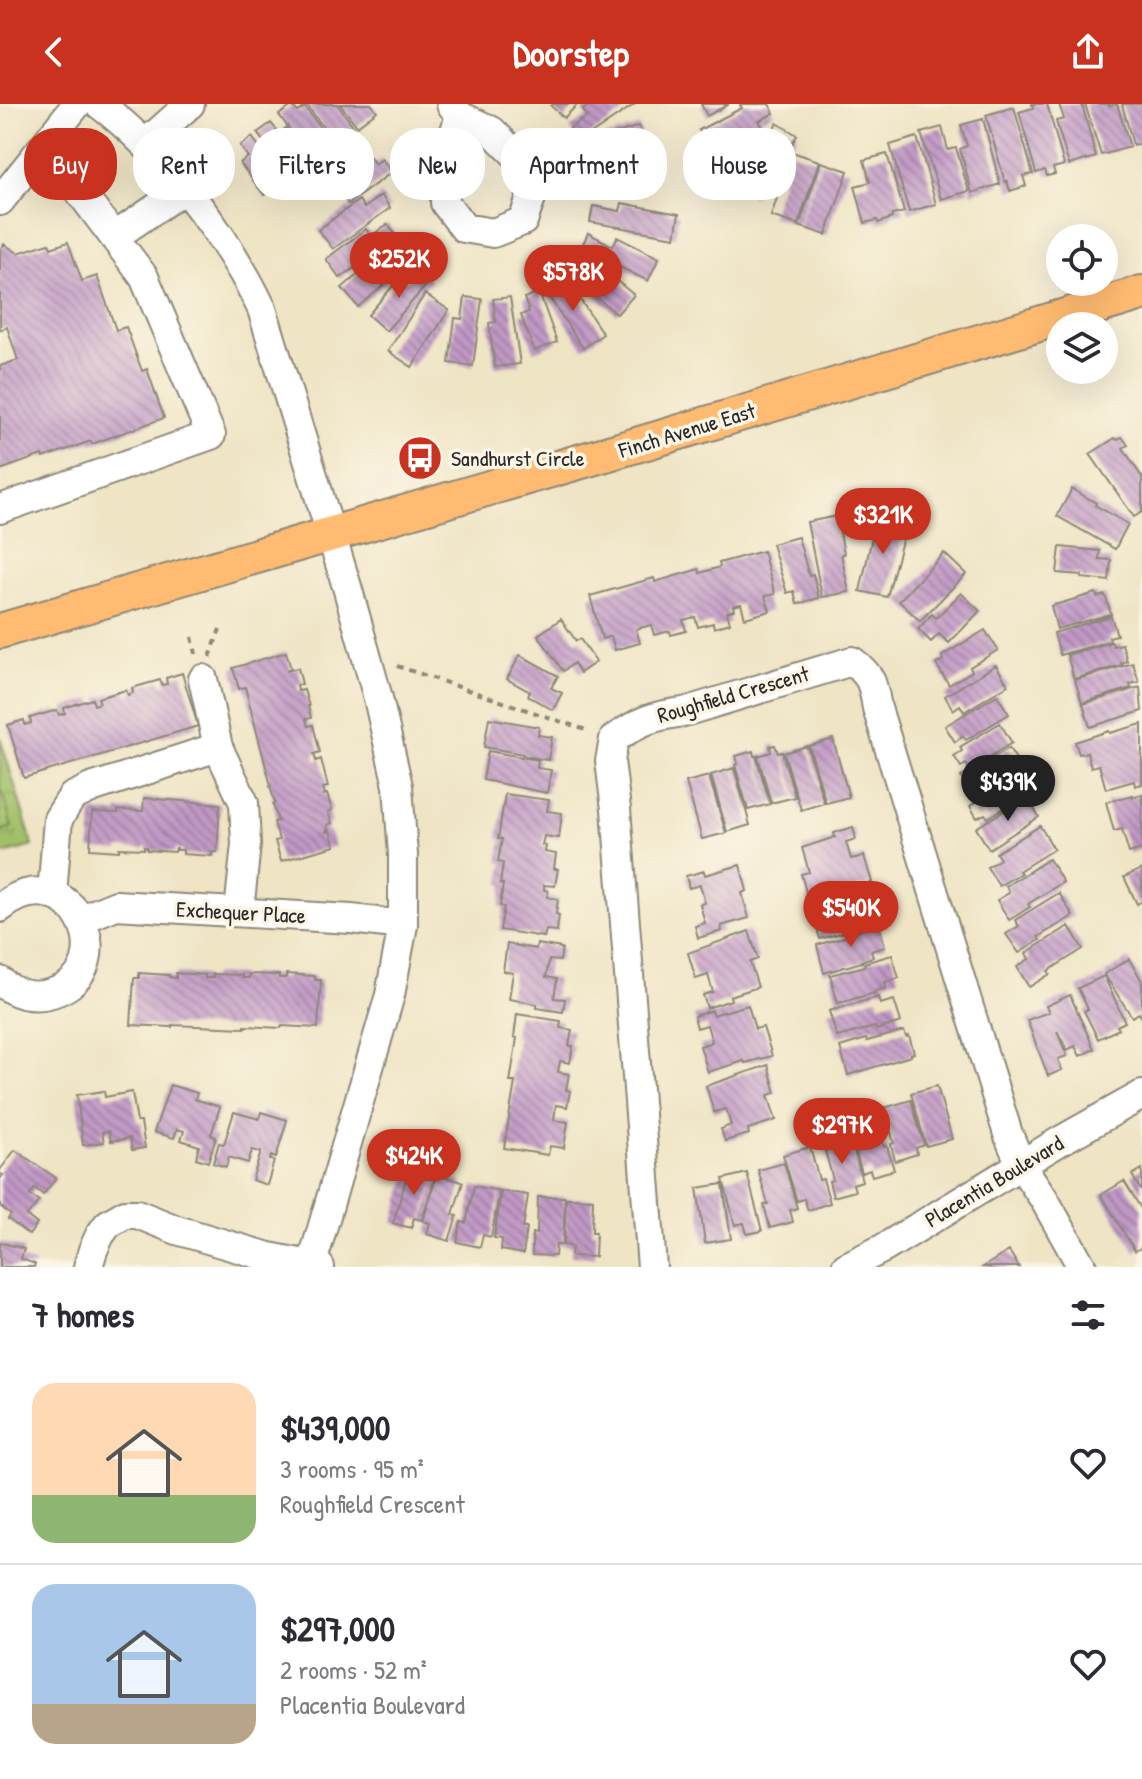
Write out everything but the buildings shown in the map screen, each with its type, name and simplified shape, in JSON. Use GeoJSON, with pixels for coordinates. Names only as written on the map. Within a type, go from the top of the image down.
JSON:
{"type":"FeatureCollection","features":[{"type":"Feature","properties":{"kind":"main road","name":"Finch Avenue East"},"geometry":{"type":"LineString","coordinates":[[0,631],[1142,293]]}},
{"type":"Feature","properties":{"kind":"street"},"geometry":{"type":"LineString","coordinates":[[58,128],[77,104]]}},
{"type":"Feature","properties":{"kind":"street"},"geometry":{"type":"LineString","coordinates":[[99,104],[133,132]]}},
{"type":"Feature","properties":{"kind":"street"},"geometry":{"type":"LineString","coordinates":[[163,128],[190,104]]}},
{"type":"Feature","properties":{"kind":"street"},"geometry":{"type":"LineString","coordinates":[[0,201],[24,171]]}},
{"type":"Feature","properties":{"kind":"street"},"geometry":{"type":"LineString","coordinates":[[0,509],[211,435],[144,277],[86,200]]}},
{"type":"Feature","properties":{"kind":"street"},"geometry":{"type":"LineString","coordinates":[[114,237],[168,200]]}},
{"type":"Feature","properties":{"kind":"street"},"geometry":{"type":"LineString","coordinates":[[88,1267],[100,1235],[108,1224],[125,1214],[137,1214],[177,1230],[269,1257],[314,1266],[390,995],[403,925],[403,855],[398,786],[378,698],[331,533],[262,309],[248,280],[193,200]]}},
{"type":"Feature","properties":{"kind":"street","name":"Roughfield Crescent"},"geometry":{"type":"LineString","coordinates":[[614,739],[640,722],[658,715],[684,712],[852,661],[867,672],[874,686],[877,708],[1004,1124],[1021,1165]]}},
{"type":"Feature","properties":{"kind":"street"},"geometry":{"type":"LineString","coordinates":[[203,679],[218,747],[244,803],[246,844],[239,912]]}},
{"type":"Feature","properties":{"kind":"street"},"geometry":{"type":"LineString","coordinates":[[614,739],[610,761],[652,1267]]}},
{"type":"Feature","properties":{"kind":"street"},"geometry":{"type":"LineString","coordinates":[[52,895],[58,819],[72,797],[218,747]]}},
{"type":"Feature","properties":{"kind":"street"},"geometry":{"type":"LineString","coordinates":[[0,908],[11,899],[27,893],[52,895],[72,907],[82,919],[88,952],[83,967],[73,981],[59,991],[43,996],[26,995],[0,981]]}},
{"type":"Feature","properties":{"kind":"street","name":"Exchequer Place"},"geometry":{"type":"LineString","coordinates":[[82,919],[116,905],[403,925]]}},
{"type":"Feature","properties":{"kind":"street"},"geometry":{"type":"LineString","coordinates":[[0,1011],[26,995]]}},
{"type":"Feature","properties":{"kind":"street","name":"Placentia Boulevard"},"geometry":{"type":"LineString","coordinates":[[846,1267],[884,1248],[1142,1095]]}},
{"type":"Feature","properties":{"kind":"street"},"geometry":{"type":"LineString","coordinates":[[1021,1165],[1082,1267]]}},
{"type":"Feature","properties":{"kind":"path"},"geometry":{"type":"LineString","coordinates":[[367,658],[414,670],[614,739]]}},
{"type":"Feature","properties":{"kind":"green space"},"geometry":{"type":"Polygon","coordinates":[[[0,737],[33,846],[0,855],[0,737]]]}},
{"type":"Feature","properties":{"kind":"green space"},"geometry":{"type":"Polygon","coordinates":[[[0,785],[12,827],[0,831],[0,785]]]}},
{"type":"Feature","properties":{"kind":"place","name":"Sandhurst Circle"},"geometry":{"type":"Point","coordinates":[420,458]}}]}
